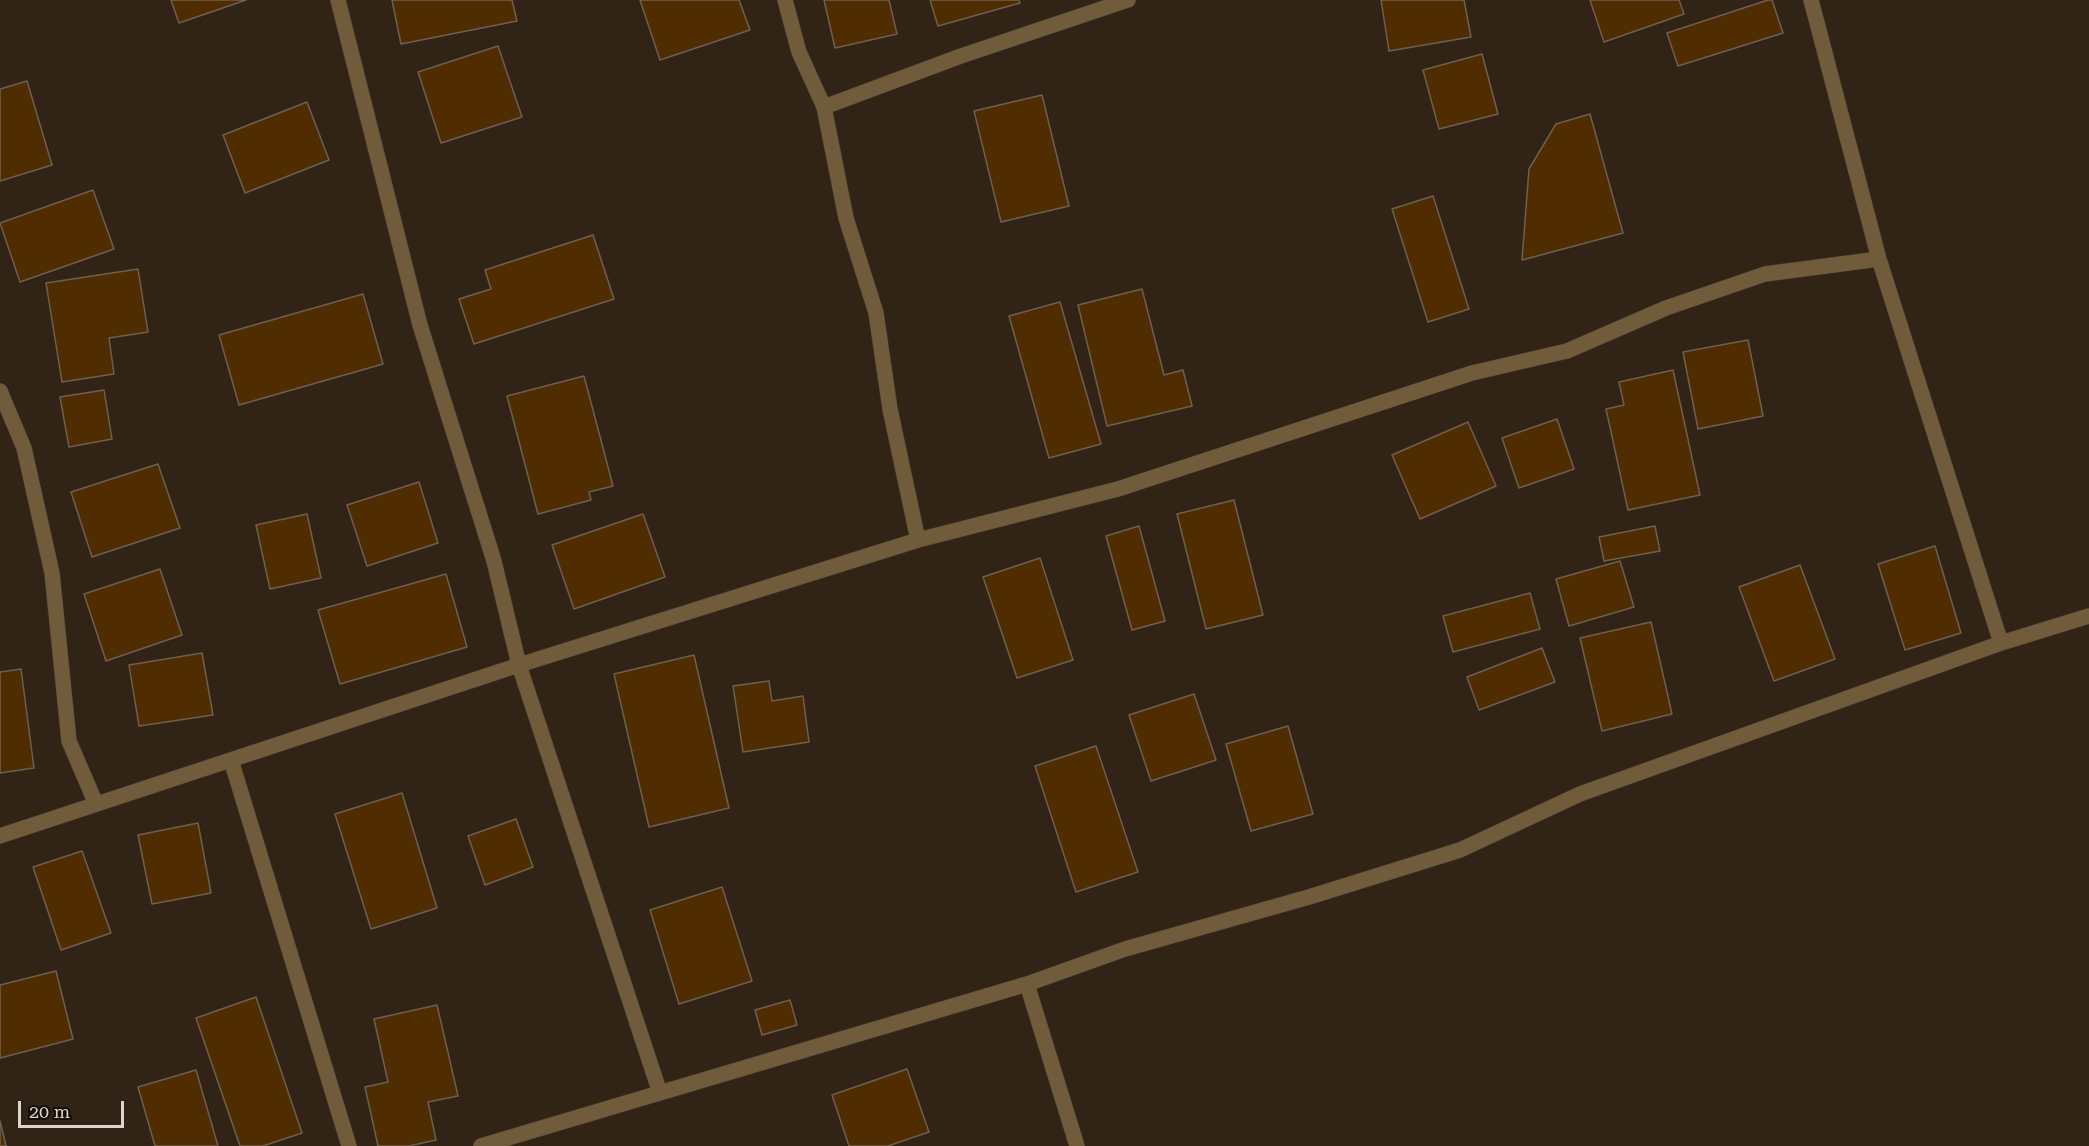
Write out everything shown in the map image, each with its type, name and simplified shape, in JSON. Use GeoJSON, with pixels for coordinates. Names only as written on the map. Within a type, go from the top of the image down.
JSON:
{"type":"FeatureCollection","features":[{"type":"Feature","properties":{"kind":"street"},"geometry":{"type":"LineString","coordinates":[[338,0],[420,325],[494,561],[519,665],[660,1093]]}},
{"type":"Feature","properties":{"kind":"street"},"geometry":{"type":"LineString","coordinates":[[785,0],[799,52],[824,107],[846,218],[876,313],[890,409],[918,540]]}},
{"type":"Feature","properties":{"kind":"street"},"geometry":{"type":"LineString","coordinates":[[824,107],[961,56],[1128,0]]}},
{"type":"Feature","properties":{"kind":"street"},"geometry":{"type":"LineString","coordinates":[[1811,0],[1880,259],[2001,643]]}},
{"type":"Feature","properties":{"kind":"street"},"geometry":{"type":"LineString","coordinates":[[0,836],[519,665],[918,540],[1118,489],[1472,373],[1568,351],[1666,308],[1765,274],[1880,259]]}},
{"type":"Feature","properties":{"kind":"street"},"geometry":{"type":"LineString","coordinates":[[0,391],[24,448],[52,573],[69,741],[96,804]]}},
{"type":"Feature","properties":{"kind":"street"},"geometry":{"type":"LineString","coordinates":[[481,1146],[1027,984],[1125,949],[1309,897],[1460,850],[1580,794],[2001,643],[2089,616]]}},
{"type":"Feature","properties":{"kind":"street"},"geometry":{"type":"LineString","coordinates":[[231,760],[349,1146]]}},
{"type":"Feature","properties":{"kind":"street"},"geometry":{"type":"LineString","coordinates":[[1027,984],[1077,1146]]}},
{"type":"Feature","properties":{"kind":"building"},"geometry":{"type":"Polygon","coordinates":[[[171,0],[246,0],[179,23],[171,0]]]}},
{"type":"Feature","properties":{"kind":"building"},"geometry":{"type":"Polygon","coordinates":[[[392,0],[512,0],[517,21],[401,44],[392,0]]]}},
{"type":"Feature","properties":{"kind":"building"},"geometry":{"type":"Polygon","coordinates":[[[640,0],[739,0],[750,30],[660,60],[640,0]]]}},
{"type":"Feature","properties":{"kind":"building"},"geometry":{"type":"Polygon","coordinates":[[[824,0],[889,0],[897,34],[835,48],[824,0]]]}},
{"type":"Feature","properties":{"kind":"building"},"geometry":{"type":"Polygon","coordinates":[[[930,0],[1019,0],[1020,3],[938,26],[930,0]]]}},
{"type":"Feature","properties":{"kind":"building"},"geometry":{"type":"Polygon","coordinates":[[[1381,0],[1464,0],[1471,37],[1389,51],[1381,0]]]}},
{"type":"Feature","properties":{"kind":"building"},"geometry":{"type":"Polygon","coordinates":[[[1590,0],[1679,0],[1684,14],[1604,42],[1590,0]]]}},
{"type":"Feature","properties":{"kind":"building"},"geometry":{"type":"Polygon","coordinates":[[[1772,0],[1783,33],[1678,66],[1667,33],[1772,0]]]}},
{"type":"Feature","properties":{"kind":"building"},"geometry":{"type":"Polygon","coordinates":[[[498,46],[522,117],[441,143],[418,72],[498,46]]]}},
{"type":"Feature","properties":{"kind":"building"},"geometry":{"type":"Polygon","coordinates":[[[1482,54],[1498,114],[1439,129],[1423,70],[1482,54]]]}},
{"type":"Feature","properties":{"kind":"building"},"geometry":{"type":"Polygon","coordinates":[[[27,81],[52,165],[0,181],[0,89],[27,81]]]}},
{"type":"Feature","properties":{"kind":"building"},"geometry":{"type":"Polygon","coordinates":[[[1042,95],[1069,206],[1001,222],[974,111],[1042,95]]]}},
{"type":"Feature","properties":{"kind":"building"},"geometry":{"type":"Polygon","coordinates":[[[307,102],[329,160],[245,193],[223,135],[307,102]]]}},
{"type":"Feature","properties":{"kind":"building"},"geometry":{"type":"Polygon","coordinates":[[[1590,114],[1623,233],[1522,260],[1529,169],[1556,124],[1590,114]]]}},
{"type":"Feature","properties":{"kind":"building"},"geometry":{"type":"Polygon","coordinates":[[[93,190],[114,249],[20,282],[0,223],[93,190]]]}},
{"type":"Feature","properties":{"kind":"building"},"geometry":{"type":"Polygon","coordinates":[[[1433,196],[1469,309],[1428,322],[1392,209],[1433,196]]]}},
{"type":"Feature","properties":{"kind":"building"},"geometry":{"type":"Polygon","coordinates":[[[593,235],[614,299],[474,344],[459,299],[491,289],[485,270],[593,235]]]}},
{"type":"Feature","properties":{"kind":"building"},"geometry":{"type":"Polygon","coordinates":[[[138,269],[148,332],[109,338],[114,374],[62,382],[46,283],[138,269]]]}},
{"type":"Feature","properties":{"kind":"building"},"geometry":{"type":"Polygon","coordinates":[[[1142,289],[1164,375],[1183,370],[1192,406],[1107,426],[1078,305],[1142,289]]]}},
{"type":"Feature","properties":{"kind":"building"},"geometry":{"type":"Polygon","coordinates":[[[363,294],[383,364],[239,405],[219,335],[363,294]]]}},
{"type":"Feature","properties":{"kind":"building"},"geometry":{"type":"Polygon","coordinates":[[[1060,302],[1101,444],[1049,458],[1009,316],[1060,302]]]}},
{"type":"Feature","properties":{"kind":"building"},"geometry":{"type":"Polygon","coordinates":[[[1748,340],[1763,416],[1698,429],[1683,352],[1748,340]]]}},
{"type":"Feature","properties":{"kind":"building"},"geometry":{"type":"Polygon","coordinates":[[[1673,370],[1700,495],[1628,510],[1606,409],[1624,405],[1619,382],[1673,370]]]}},
{"type":"Feature","properties":{"kind":"building"},"geometry":{"type":"Polygon","coordinates":[[[584,376],[613,486],[589,492],[591,500],[538,514],[507,396],[584,376]]]}},
{"type":"Feature","properties":{"kind":"building"},"geometry":{"type":"Polygon","coordinates":[[[104,390],[112,439],[69,447],[60,397],[104,390]]]}},
{"type":"Feature","properties":{"kind":"building"},"geometry":{"type":"Polygon","coordinates":[[[1557,419],[1574,469],[1519,488],[1502,438],[1557,419]]]}},
{"type":"Feature","properties":{"kind":"building"},"geometry":{"type":"Polygon","coordinates":[[[1468,422],[1496,486],[1420,519],[1392,455],[1468,422]]]}},
{"type":"Feature","properties":{"kind":"building"},"geometry":{"type":"Polygon","coordinates":[[[158,464],[180,528],[92,557],[71,492],[158,464]]]}},
{"type":"Feature","properties":{"kind":"building"},"geometry":{"type":"Polygon","coordinates":[[[419,482],[438,543],[367,566],[347,505],[419,482]]]}},
{"type":"Feature","properties":{"kind":"building"},"geometry":{"type":"Polygon","coordinates":[[[1234,500],[1263,615],[1206,629],[1177,514],[1234,500]]]}},
{"type":"Feature","properties":{"kind":"building"},"geometry":{"type":"Polygon","coordinates":[[[307,514],[321,578],[270,589],[256,525],[307,514]]]}},
{"type":"Feature","properties":{"kind":"building"},"geometry":{"type":"Polygon","coordinates":[[[643,514],[665,577],[574,609],[552,545],[643,514]]]}},
{"type":"Feature","properties":{"kind":"building"},"geometry":{"type":"Polygon","coordinates":[[[1139,526],[1165,621],[1132,630],[1106,536],[1139,526]]]}},
{"type":"Feature","properties":{"kind":"building"},"geometry":{"type":"Polygon","coordinates":[[[1655,526],[1660,551],[1604,561],[1599,537],[1655,526]]]}},
{"type":"Feature","properties":{"kind":"building"},"geometry":{"type":"Polygon","coordinates":[[[1935,546],[1961,633],[1905,650],[1878,564],[1935,546]]]}},
{"type":"Feature","properties":{"kind":"building"},"geometry":{"type":"Polygon","coordinates":[[[1040,558],[1073,660],[1017,678],[983,577],[1040,558]]]}},
{"type":"Feature","properties":{"kind":"building"},"geometry":{"type":"Polygon","coordinates":[[[1620,561],[1634,607],[1569,626],[1556,579],[1620,561]]]}},
{"type":"Feature","properties":{"kind":"building"},"geometry":{"type":"Polygon","coordinates":[[[1800,565],[1835,659],[1774,681],[1739,587],[1800,565]]]}},
{"type":"Feature","properties":{"kind":"building"},"geometry":{"type":"Polygon","coordinates":[[[160,569],[182,635],[106,661],[84,594],[160,569]]]}},
{"type":"Feature","properties":{"kind":"building"},"geometry":{"type":"Polygon","coordinates":[[[446,574],[467,647],[340,684],[318,610],[446,574]]]}},
{"type":"Feature","properties":{"kind":"building"},"geometry":{"type":"Polygon","coordinates":[[[1530,593],[1540,629],[1453,652],[1443,616],[1530,593]]]}},
{"type":"Feature","properties":{"kind":"building"},"geometry":{"type":"Polygon","coordinates":[[[1651,622],[1672,714],[1602,731],[1580,638],[1651,622]]]}},
{"type":"Feature","properties":{"kind":"building"},"geometry":{"type":"Polygon","coordinates":[[[1542,648],[1555,682],[1479,710],[1467,677],[1542,648]]]}},
{"type":"Feature","properties":{"kind":"building"},"geometry":{"type":"Polygon","coordinates":[[[202,653],[213,715],[139,726],[129,665],[202,653]]]}},
{"type":"Feature","properties":{"kind":"building"},"geometry":{"type":"Polygon","coordinates":[[[694,655],[729,808],[649,827],[614,674],[694,655]]]}},
{"type":"Feature","properties":{"kind":"building"},"geometry":{"type":"Polygon","coordinates":[[[21,669],[34,768],[0,773],[0,672],[21,669]]]}},
{"type":"Feature","properties":{"kind":"building"},"geometry":{"type":"Polygon","coordinates":[[[769,681],[772,701],[803,696],[809,742],[743,752],[733,686],[769,681]]]}},
{"type":"Feature","properties":{"kind":"building"},"geometry":{"type":"Polygon","coordinates":[[[1194,694],[1216,760],[1151,781],[1129,715],[1194,694]]]}},
{"type":"Feature","properties":{"kind":"building"},"geometry":{"type":"Polygon","coordinates":[[[1288,726],[1313,814],[1251,831],[1226,744],[1288,726]]]}},
{"type":"Feature","properties":{"kind":"building"},"geometry":{"type":"Polygon","coordinates":[[[1096,746],[1138,872],[1076,892],[1035,766],[1096,746]]]}},
{"type":"Feature","properties":{"kind":"building"},"geometry":{"type":"Polygon","coordinates":[[[402,793],[437,908],[371,929],[335,814],[402,793]]]}},
{"type":"Feature","properties":{"kind":"building"},"geometry":{"type":"Polygon","coordinates":[[[516,819],[533,867],[485,885],[468,836],[516,819]]]}},
{"type":"Feature","properties":{"kind":"building"},"geometry":{"type":"Polygon","coordinates":[[[198,823],[211,893],[152,904],[138,835],[198,823]]]}},
{"type":"Feature","properties":{"kind":"building"},"geometry":{"type":"Polygon","coordinates":[[[82,851],[111,933],[61,950],[33,867],[82,851]]]}},
{"type":"Feature","properties":{"kind":"building"},"geometry":{"type":"Polygon","coordinates":[[[722,887],[752,981],[679,1004],[650,910],[722,887]]]}},
{"type":"Feature","properties":{"kind":"building"},"geometry":{"type":"Polygon","coordinates":[[[56,971],[73,1039],[0,1058],[0,985],[56,971]]]}},
{"type":"Feature","properties":{"kind":"building"},"geometry":{"type":"Polygon","coordinates":[[[256,997],[302,1133],[263,1146],[240,1146],[196,1018],[256,997]]]}},
{"type":"Feature","properties":{"kind":"building"},"geometry":{"type":"Polygon","coordinates":[[[790,1000],[797,1025],[762,1035],[755,1010],[790,1000]]]}},
{"type":"Feature","properties":{"kind":"building"},"geometry":{"type":"Polygon","coordinates":[[[437,1005],[458,1096],[428,1102],[436,1140],[409,1146],[378,1146],[365,1087],[388,1082],[374,1019],[437,1005]]]}},
{"type":"Feature","properties":{"kind":"building"},"geometry":{"type":"Polygon","coordinates":[[[907,1069],[929,1132],[888,1146],[849,1146],[832,1095],[907,1069]]]}},
{"type":"Feature","properties":{"kind":"building"},"geometry":{"type":"Polygon","coordinates":[[[196,1070],[218,1146],[155,1146],[138,1087],[196,1070]]]}},
{"type":"Feature","properties":{"kind":"building"},"geometry":{"type":"Polygon","coordinates":[[[0,1121],[6,1146],[0,1146],[0,1121]]]}}]}
